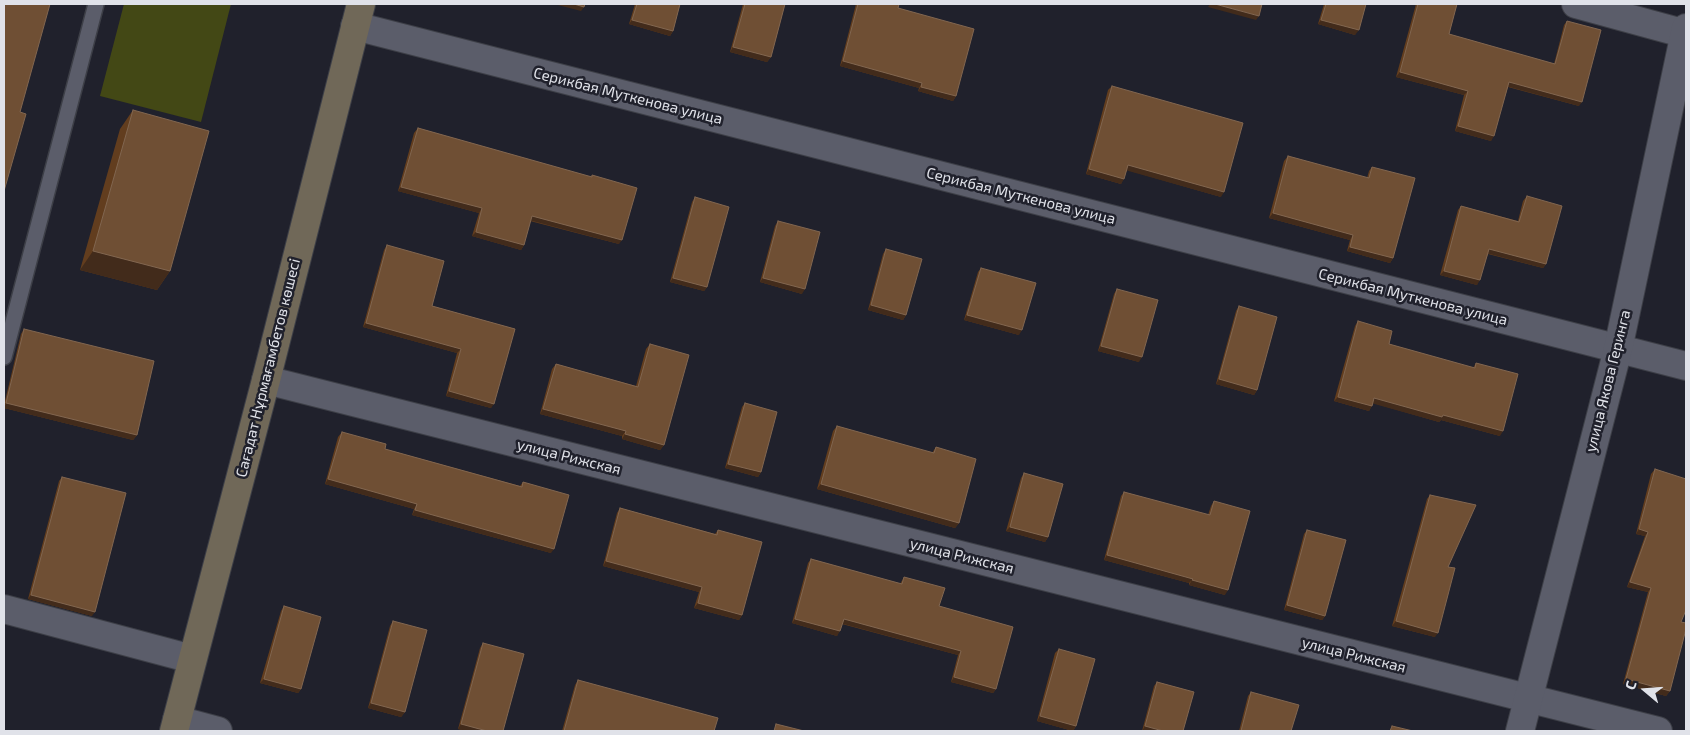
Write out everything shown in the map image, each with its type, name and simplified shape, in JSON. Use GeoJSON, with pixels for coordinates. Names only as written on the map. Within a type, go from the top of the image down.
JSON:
{"type":"FeatureCollection","features":[{"type":"Feature","properties":{"kind":"main road","name":"Сағадат Нұрмағамбетов көшесі"},"geometry":{"type":"LineString","coordinates":[[175,726],[266,380],[358,15]]}},
{"type":"Feature","properties":{"kind":"street"},"geometry":{"type":"LineString","coordinates":[[1576,4],[1686,32]]}},
{"type":"Feature","properties":{"kind":"street","name":"Серикбая Муткенова улица"},"geometry":{"type":"LineString","coordinates":[[358,15],[1686,366]]}},
{"type":"Feature","properties":{"kind":"street","name":"улица Якова Геринга"},"geometry":{"type":"LineString","coordinates":[[1520,731],[1618,349],[1686,32]]}},
{"type":"Feature","properties":{"kind":"street","name":"улица Рижская"},"geometry":{"type":"LineString","coordinates":[[266,380],[1658,731]]}},
{"type":"Feature","properties":{"kind":"street"},"geometry":{"type":"LineString","coordinates":[[4,609],[192,659]]}},
{"type":"Feature","properties":{"kind":"street"},"geometry":{"type":"LineString","coordinates":[[175,726],[218,731]]}},
{"type":"Feature","properties":{"kind":"lane"},"geometry":{"type":"LineString","coordinates":[[4,357],[96,4]]}},
{"type":"Feature","properties":{"kind":"green space"},"geometry":{"type":"Polygon","coordinates":[[[124,4],[231,4],[201,122],[100,96],[124,4]]]}},
{"type":"Feature","properties":{"kind":"building"},"geometry":{"type":"Polygon","coordinates":[[[4,4],[50,4],[20,112],[26,114],[4,191],[4,4]]]}},
{"type":"Feature","properties":{"kind":"building"},"geometry":{"type":"Polygon","coordinates":[[[574,4],[585,4],[584,7],[574,4]]]}},
{"type":"Feature","properties":{"kind":"building"},"geometry":{"type":"Polygon","coordinates":[[[637,4],[680,4],[673,31],[632,20],[637,4]]]}},
{"type":"Feature","properties":{"kind":"building"},"geometry":{"type":"Polygon","coordinates":[[[745,4],[785,4],[771,57],[733,47],[745,4]]]}},
{"type":"Feature","properties":{"kind":"building"},"geometry":{"type":"Polygon","coordinates":[[[858,4],[899,4],[898,8],[974,29],[956,96],[921,87],[922,83],[843,61],[858,4]]]}},
{"type":"Feature","properties":{"kind":"building"},"geometry":{"type":"Polygon","coordinates":[[[1215,4],[1262,4],[1259,16],[1215,4]]]}},
{"type":"Feature","properties":{"kind":"building"},"geometry":{"type":"Polygon","coordinates":[[[1326,4],[1366,4],[1359,30],[1321,20],[1326,4]]]}},
{"type":"Feature","properties":{"kind":"building"},"geometry":{"type":"Polygon","coordinates":[[[1418,4],[1457,4],[1449,34],[1555,64],[1567,21],[1601,30],[1582,102],[1509,82],[1494,136],[1458,126],[1468,91],[1400,72],[1418,4]]]}},
{"type":"Feature","properties":{"kind":"building"},"geometry":{"type":"Polygon","coordinates":[[[1112,86],[1243,123],[1224,192],[1128,165],[1124,179],[1089,169],[1112,86]]]}},
{"type":"Feature","properties":{"kind":"building"},"geometry":{"type":"Polygon","coordinates":[[[133,110],[209,131],[170,271],[93,251],[133,110]]]}},
{"type":"Feature","properties":{"kind":"building"},"geometry":{"type":"Polygon","coordinates":[[[418,128],[637,188],[622,240],[532,216],[524,245],[476,232],[482,208],[401,187],[418,128]]]}},
{"type":"Feature","properties":{"kind":"building"},"geometry":{"type":"Polygon","coordinates":[[[1288,156],[1369,178],[1372,167],[1415,178],[1393,258],[1350,247],[1353,235],[1273,213],[1288,156]]]}},
{"type":"Feature","properties":{"kind":"building"},"geometry":{"type":"Polygon","coordinates":[[[1527,196],[1562,206],[1546,264],[1489,249],[1480,280],[1444,271],[1461,206],[1519,222],[1527,196]]]}},
{"type":"Feature","properties":{"kind":"building"},"geometry":{"type":"Polygon","coordinates":[[[695,197],[729,207],[707,287],[673,278],[695,197]]]}},
{"type":"Feature","properties":{"kind":"building"},"geometry":{"type":"Polygon","coordinates":[[[778,221],[820,232],[805,289],[763,278],[778,221]]]}},
{"type":"Feature","properties":{"kind":"building"},"geometry":{"type":"Polygon","coordinates":[[[387,245],[444,261],[432,306],[515,329],[494,404],[449,391],[461,349],[366,323],[387,245]]]}},
{"type":"Feature","properties":{"kind":"building"},"geometry":{"type":"Polygon","coordinates":[[[886,249],[922,259],[906,315],[871,305],[886,249]]]}},
{"type":"Feature","properties":{"kind":"building"},"geometry":{"type":"Polygon","coordinates":[[[981,268],[1036,283],[1022,330],[967,315],[981,268]]]}},
{"type":"Feature","properties":{"kind":"building"},"geometry":{"type":"Polygon","coordinates":[[[1117,289],[1158,300],[1142,357],[1101,346],[1117,289]]]}},
{"type":"Feature","properties":{"kind":"building"},"geometry":{"type":"Polygon","coordinates":[[[1239,306],[1277,317],[1257,390],[1219,379],[1239,306]]]}},
{"type":"Feature","properties":{"kind":"building"},"geometry":{"type":"Polygon","coordinates":[[[1358,321],[1392,331],[1389,344],[1475,368],[1476,363],[1518,374],[1503,431],[1443,415],[1442,417],[1374,398],[1372,406],[1338,397],[1358,321]]]}},
{"type":"Feature","properties":{"kind":"building"},"geometry":{"type":"Polygon","coordinates":[[[24,329],[154,361],[137,435],[6,403],[24,329]]]}},
{"type":"Feature","properties":{"kind":"building"},"geometry":{"type":"Polygon","coordinates":[[[650,344],[689,355],[664,445],[625,434],[626,431],[543,409],[556,364],[638,387],[650,344]]]}},
{"type":"Feature","properties":{"kind":"building"},"geometry":{"type":"Polygon","coordinates":[[[745,403],[777,412],[761,472],[728,464],[745,403]]]}},
{"type":"Feature","properties":{"kind":"building"},"geometry":{"type":"Polygon","coordinates":[[[837,426],[934,453],[936,447],[976,459],[959,523],[821,484],[837,426]]]}},
{"type":"Feature","properties":{"kind":"building"},"geometry":{"type":"Polygon","coordinates":[[[342,432],[386,444],[385,449],[522,487],[523,482],[569,495],[554,549],[415,510],[417,504],[328,479],[342,432]]]}},
{"type":"Feature","properties":{"kind":"building"},"geometry":{"type":"Polygon","coordinates":[[[1655,469],[1686,479],[1686,610],[1681,622],[1686,623],[1686,629],[1670,691],[1626,679],[1651,588],[1630,582],[1648,532],[1639,529],[1655,469]]]}},
{"type":"Feature","properties":{"kind":"building"},"geometry":{"type":"Polygon","coordinates":[[[1024,473],[1063,484],[1048,537],[1010,527],[1024,473]]]}},
{"type":"Feature","properties":{"kind":"building"},"geometry":{"type":"Polygon","coordinates":[[[62,477],[126,493],[95,612],[31,595],[62,477]]]}},
{"type":"Feature","properties":{"kind":"building"},"geometry":{"type":"Polygon","coordinates":[[[1124,492],[1210,515],[1214,501],[1250,511],[1228,590],[1107,555],[1124,492]]]}},
{"type":"Feature","properties":{"kind":"building"},"geometry":{"type":"Polygon","coordinates":[[[1430,495],[1476,505],[1448,567],[1455,568],[1438,633],[1396,621],[1430,495]]]}},
{"type":"Feature","properties":{"kind":"building"},"geometry":{"type":"Polygon","coordinates":[[[620,508],[717,535],[718,530],[762,542],[742,615],[698,603],[702,587],[606,561],[620,508]]]}},
{"type":"Feature","properties":{"kind":"building"},"geometry":{"type":"Polygon","coordinates":[[[1307,530],[1346,540],[1325,616],[1287,605],[1307,530]]]}},
{"type":"Feature","properties":{"kind":"building"},"geometry":{"type":"Polygon","coordinates":[[[811,559],[902,584],[904,577],[945,588],[939,606],[1013,627],[996,689],[954,677],[961,651],[844,619],[840,631],[795,619],[811,559]]]}},
{"type":"Feature","properties":{"kind":"building"},"geometry":{"type":"Polygon","coordinates":[[[284,606],[321,617],[301,689],[264,679],[284,606]]]}},
{"type":"Feature","properties":{"kind":"building"},"geometry":{"type":"Polygon","coordinates":[[[393,621],[427,630],[405,712],[371,703],[393,621]]]}},
{"type":"Feature","properties":{"kind":"building"},"geometry":{"type":"Polygon","coordinates":[[[483,643],[524,654],[503,731],[487,731],[461,724],[483,643]]]}},
{"type":"Feature","properties":{"kind":"building"},"geometry":{"type":"Polygon","coordinates":[[[1059,649],[1095,659],[1076,726],[1040,716],[1059,649]]]}},
{"type":"Feature","properties":{"kind":"building"},"geometry":{"type":"Polygon","coordinates":[[[578,680],[718,718],[714,731],[564,731],[578,680]]]}},
{"type":"Feature","properties":{"kind":"building"},"geometry":{"type":"Polygon","coordinates":[[[1157,682],[1194,692],[1183,731],[1163,731],[1145,726],[1157,682]]]}},
{"type":"Feature","properties":{"kind":"building"},"geometry":{"type":"Polygon","coordinates":[[[1251,692],[1299,705],[1291,731],[1241,731],[1251,692]]]}},
{"type":"Feature","properties":{"kind":"building"},"geometry":{"type":"Polygon","coordinates":[[[776,724],[804,731],[774,731],[776,724]]]}},
{"type":"Feature","properties":{"kind":"building"},"geometry":{"type":"Polygon","coordinates":[[[1392,726],[1413,731],[1390,731],[1392,726]]]}}]}
